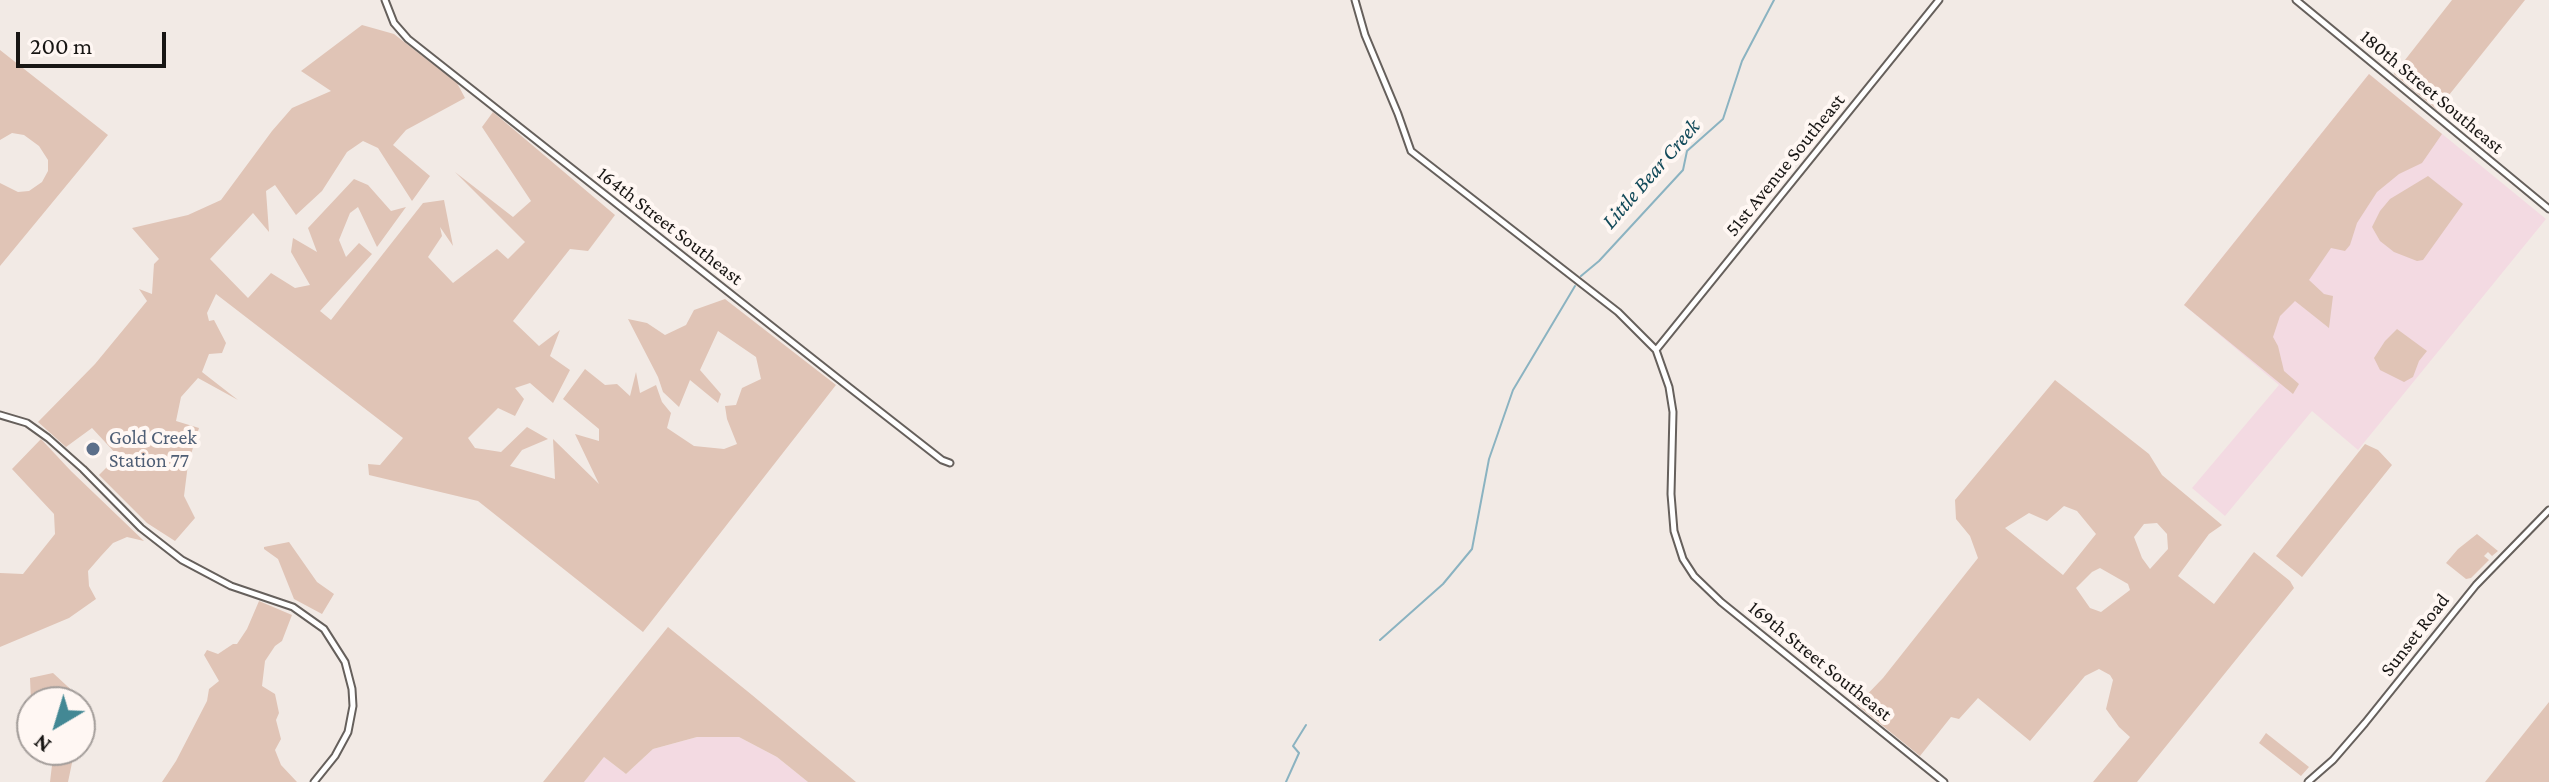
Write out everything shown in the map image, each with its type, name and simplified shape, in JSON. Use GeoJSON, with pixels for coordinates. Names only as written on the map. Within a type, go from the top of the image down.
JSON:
{"type":"FeatureCollection","features":[{"type":"Feature","properties":{"kind":"street","name":"164th Street Southeast"},"geometry":{"type":"LineString","coordinates":[[385,0],[394,23],[408,39],[884,415],[950,463]]}},
{"type":"Feature","properties":{"kind":"street"},"geometry":{"type":"LineString","coordinates":[[1355,0],[1365,35],[1411,151],[1632,324],[1656,350]]}},
{"type":"Feature","properties":{"kind":"street","name":"51st Avenue Southeast"},"geometry":{"type":"LineString","coordinates":[[1656,350],[1939,0]]}},
{"type":"Feature","properties":{"kind":"street","name":"180th Street Southeast"},"geometry":{"type":"LineString","coordinates":[[2296,0],[2549,209]]}},
{"type":"Feature","properties":{"kind":"street","name":"169th Street Southeast"},"geometry":{"type":"LineString","coordinates":[[1656,350],[1669,387],[1673,412],[1674,531],[1683,559],[1694,576],[1710,593],[1944,782]]}},
{"type":"Feature","properties":{"kind":"street"},"geometry":{"type":"LineString","coordinates":[[0,415],[27,423],[48,438],[141,528],[182,560],[231,586],[293,607],[324,629],[345,662],[353,706],[348,732],[335,756],[314,782]]}},
{"type":"Feature","properties":{"kind":"street","name":"Sunset Road"},"geometry":{"type":"LineString","coordinates":[[2308,782],[2333,760],[2365,723],[2476,585],[2549,510]]}},
{"type":"Feature","properties":{"kind":"shaded area"},"geometry":{"type":"Polygon","coordinates":[[[2452,0],[2525,0],[2437,110],[2394,74],[2452,0]]]}},
{"type":"Feature","properties":{"kind":"shaded area"},"geometry":{"type":"Polygon","coordinates":[[[362,25],[394,34],[457,83],[465,98],[406,130],[393,145],[430,176],[412,201],[378,148],[363,141],[347,152],[322,191],[296,215],[275,185],[266,191],[269,232],[253,213],[210,259],[248,298],[271,273],[295,288],[310,285],[291,252],[293,238],[317,252],[308,228],[354,179],[368,185],[391,211],[406,207],[377,247],[358,207],[350,213],[339,240],[346,257],[359,243],[372,254],[320,311],[331,320],[423,203],[444,200],[453,246],[440,227],[442,236],[428,257],[453,283],[497,249],[508,259],[525,242],[455,172],[513,217],[531,201],[482,127],[493,112],[615,215],[588,251],[570,249],[513,321],[539,346],[560,330],[550,356],[570,370],[553,403],[530,383],[515,388],[524,399],[515,416],[498,408],[468,438],[475,448],[501,452],[527,427],[548,439],[522,450],[510,466],[555,479],[553,439],[599,484],[575,434],[599,441],[599,429],[563,399],[585,369],[605,385],[617,384],[630,396],[636,372],[640,393],[656,385],[662,402],[671,413],[667,428],[694,446],[724,449],[737,444],[725,406],[736,405],[742,388],[761,379],[756,357],[718,331],[700,370],[721,394],[718,403],[690,380],[679,407],[663,392],[628,319],[647,323],[665,335],[686,325],[694,310],[725,299],[836,385],[643,632],[478,501],[369,475],[368,464],[380,465],[403,438],[216,294],[207,313],[209,321],[214,320],[226,343],[222,353],[209,354],[202,372],[238,400],[198,378],[181,397],[176,421],[199,428],[188,464],[184,496],[195,518],[175,541],[147,523],[99,475],[118,456],[92,428],[66,447],[38,422],[95,364],[147,301],[139,289],[152,294],[154,264],[159,259],[132,228],[188,215],[221,200],[292,108],[331,91],[301,71],[362,25]]]}},
{"type":"Feature","properties":{"kind":"shaded area"},"geometry":{"type":"Polygon","coordinates":[[[0,50],[108,135],[0,266],[0,183],[18,192],[29,191],[42,182],[48,171],[48,160],[39,146],[24,135],[12,133],[0,140],[0,50]]]}},
{"type":"Feature","properties":{"kind":"shaded area"},"geometry":{"type":"Polygon","coordinates":[[[2369,74],[2546,219],[2358,450],[2312,411],[2225,516],[2192,488],[2279,385],[2184,305],[2369,74]]]}},
{"type":"Feature","properties":{"kind":"shaded area"},"geometry":{"type":"Polygon","coordinates":[[[2369,74],[2442,134],[2422,163],[2399,174],[2377,192],[2357,223],[2350,245],[2345,251],[2331,248],[2309,280],[2324,294],[2333,296],[2329,328],[2295,301],[2280,316],[2273,337],[2284,371],[2299,384],[2293,394],[2184,305],[2369,74]]]}},
{"type":"Feature","properties":{"kind":"shaded area"},"geometry":{"type":"Polygon","coordinates":[[[2428,176],[2463,204],[2423,260],[2417,261],[2394,252],[2380,241],[2372,227],[2390,199],[2428,176]]]}},
{"type":"Feature","properties":{"kind":"shaded area"},"geometry":{"type":"Polygon","coordinates":[[[2397,329],[2427,351],[2413,377],[2404,382],[2380,370],[2374,358],[2397,329]]]}},
{"type":"Feature","properties":{"kind":"shaded area"},"geometry":{"type":"Polygon","coordinates":[[[2055,380],[2149,454],[2162,475],[2222,525],[2209,534],[2178,576],[2214,604],[2254,552],[2290,581],[2294,588],[2137,782],[2093,782],[2130,737],[2106,709],[2113,680],[2099,669],[2085,676],[2030,741],[1978,698],[1959,719],[1951,717],[1920,756],[1857,705],[1883,678],[1978,558],[1970,536],[1956,519],[1955,500],[2055,380]],[[2064,506],[2047,521],[2029,513],[2005,528],[2063,575],[2096,534],[2077,511],[2064,506]],[[2157,523],[2144,524],[2134,537],[2150,569],[2168,549],[2167,534],[2157,523]],[[2100,568],[2076,588],[2090,608],[2101,612],[2130,590],[2128,584],[2100,568]]]}},
{"type":"Feature","properties":{"kind":"shaded area"},"geometry":{"type":"Polygon","coordinates":[[[41,439],[144,541],[127,537],[113,543],[88,571],[89,586],[96,599],[69,618],[0,647],[0,573],[23,574],[55,534],[54,514],[12,469],[41,439]]]}},
{"type":"Feature","properties":{"kind":"shaded area"},"geometry":{"type":"Polygon","coordinates":[[[2365,444],[2378,450],[2392,465],[2302,577],[2276,556],[2365,444]]]}},
{"type":"Feature","properties":{"kind":"shaded area"},"geometry":{"type":"Polygon","coordinates":[[[2477,534],[2498,551],[2492,556],[2488,552],[2484,556],[2489,560],[2471,578],[2466,579],[2446,563],[2477,534]]]}},
{"type":"Feature","properties":{"kind":"shaded area"},"geometry":{"type":"Polygon","coordinates":[[[289,542],[317,582],[334,594],[322,614],[294,599],[278,559],[264,549],[289,542]]]}},
{"type":"Feature","properties":{"kind":"shaded area"},"geometry":{"type":"Polygon","coordinates":[[[259,601],[292,615],[282,641],[265,661],[262,686],[275,694],[279,713],[276,720],[281,739],[275,750],[281,765],[297,782],[162,782],[207,701],[209,689],[219,681],[204,655],[207,650],[218,654],[237,644],[259,601]]]}},
{"type":"Feature","properties":{"kind":"shaded area"},"geometry":{"type":"Polygon","coordinates":[[[668,627],[856,782],[808,782],[777,757],[739,737],[697,737],[653,749],[626,774],[604,757],[584,782],[543,782],[668,627]]]}},
{"type":"Feature","properties":{"kind":"shaded area"},"geometry":{"type":"Polygon","coordinates":[[[53,673],[67,686],[30,686],[30,678],[53,673]]]}},
{"type":"Feature","properties":{"kind":"shaded area"},"geometry":{"type":"Polygon","coordinates":[[[2549,702],[2549,782],[2485,782],[2549,702]]]}},
{"type":"Feature","properties":{"kind":"shaded area"},"geometry":{"type":"Polygon","coordinates":[[[2266,733],[2309,767],[2301,776],[2259,743],[2266,733]]]}},
{"type":"Feature","properties":{"kind":"shaded area"},"geometry":{"type":"Polygon","coordinates":[[[697,737],[739,737],[777,757],[808,782],[584,782],[604,757],[626,774],[653,749],[697,737]]]}},
{"type":"Feature","properties":{"kind":"shaded area"},"geometry":{"type":"Polygon","coordinates":[[[52,766],[71,766],[68,782],[50,782],[52,766]]]}},
{"type":"Feature","properties":{"kind":"waterway","name":"Little Bear Creek"},"geometry":{"type":"LineString","coordinates":[[1581,276],[1599,261],[1683,170],[1687,151],[1723,119],[1742,61],[1774,0]]}},
{"type":"Feature","properties":{"kind":"waterway","name":"Little Bear Creek"},"geometry":{"type":"LineString","coordinates":[[1380,640],[1443,584],[1472,549],[1489,459],[1513,390],[1575,286]]}},
{"type":"Feature","properties":{"kind":"waterway"},"geometry":{"type":"LineString","coordinates":[[1286,782],[1299,753],[1293,746],[1306,725]]}},
{"type":"Feature","properties":{"kind":"place","name":"Gold Creek Station 77"},"geometry":{"type":"Point","coordinates":[93,449]}}]}
